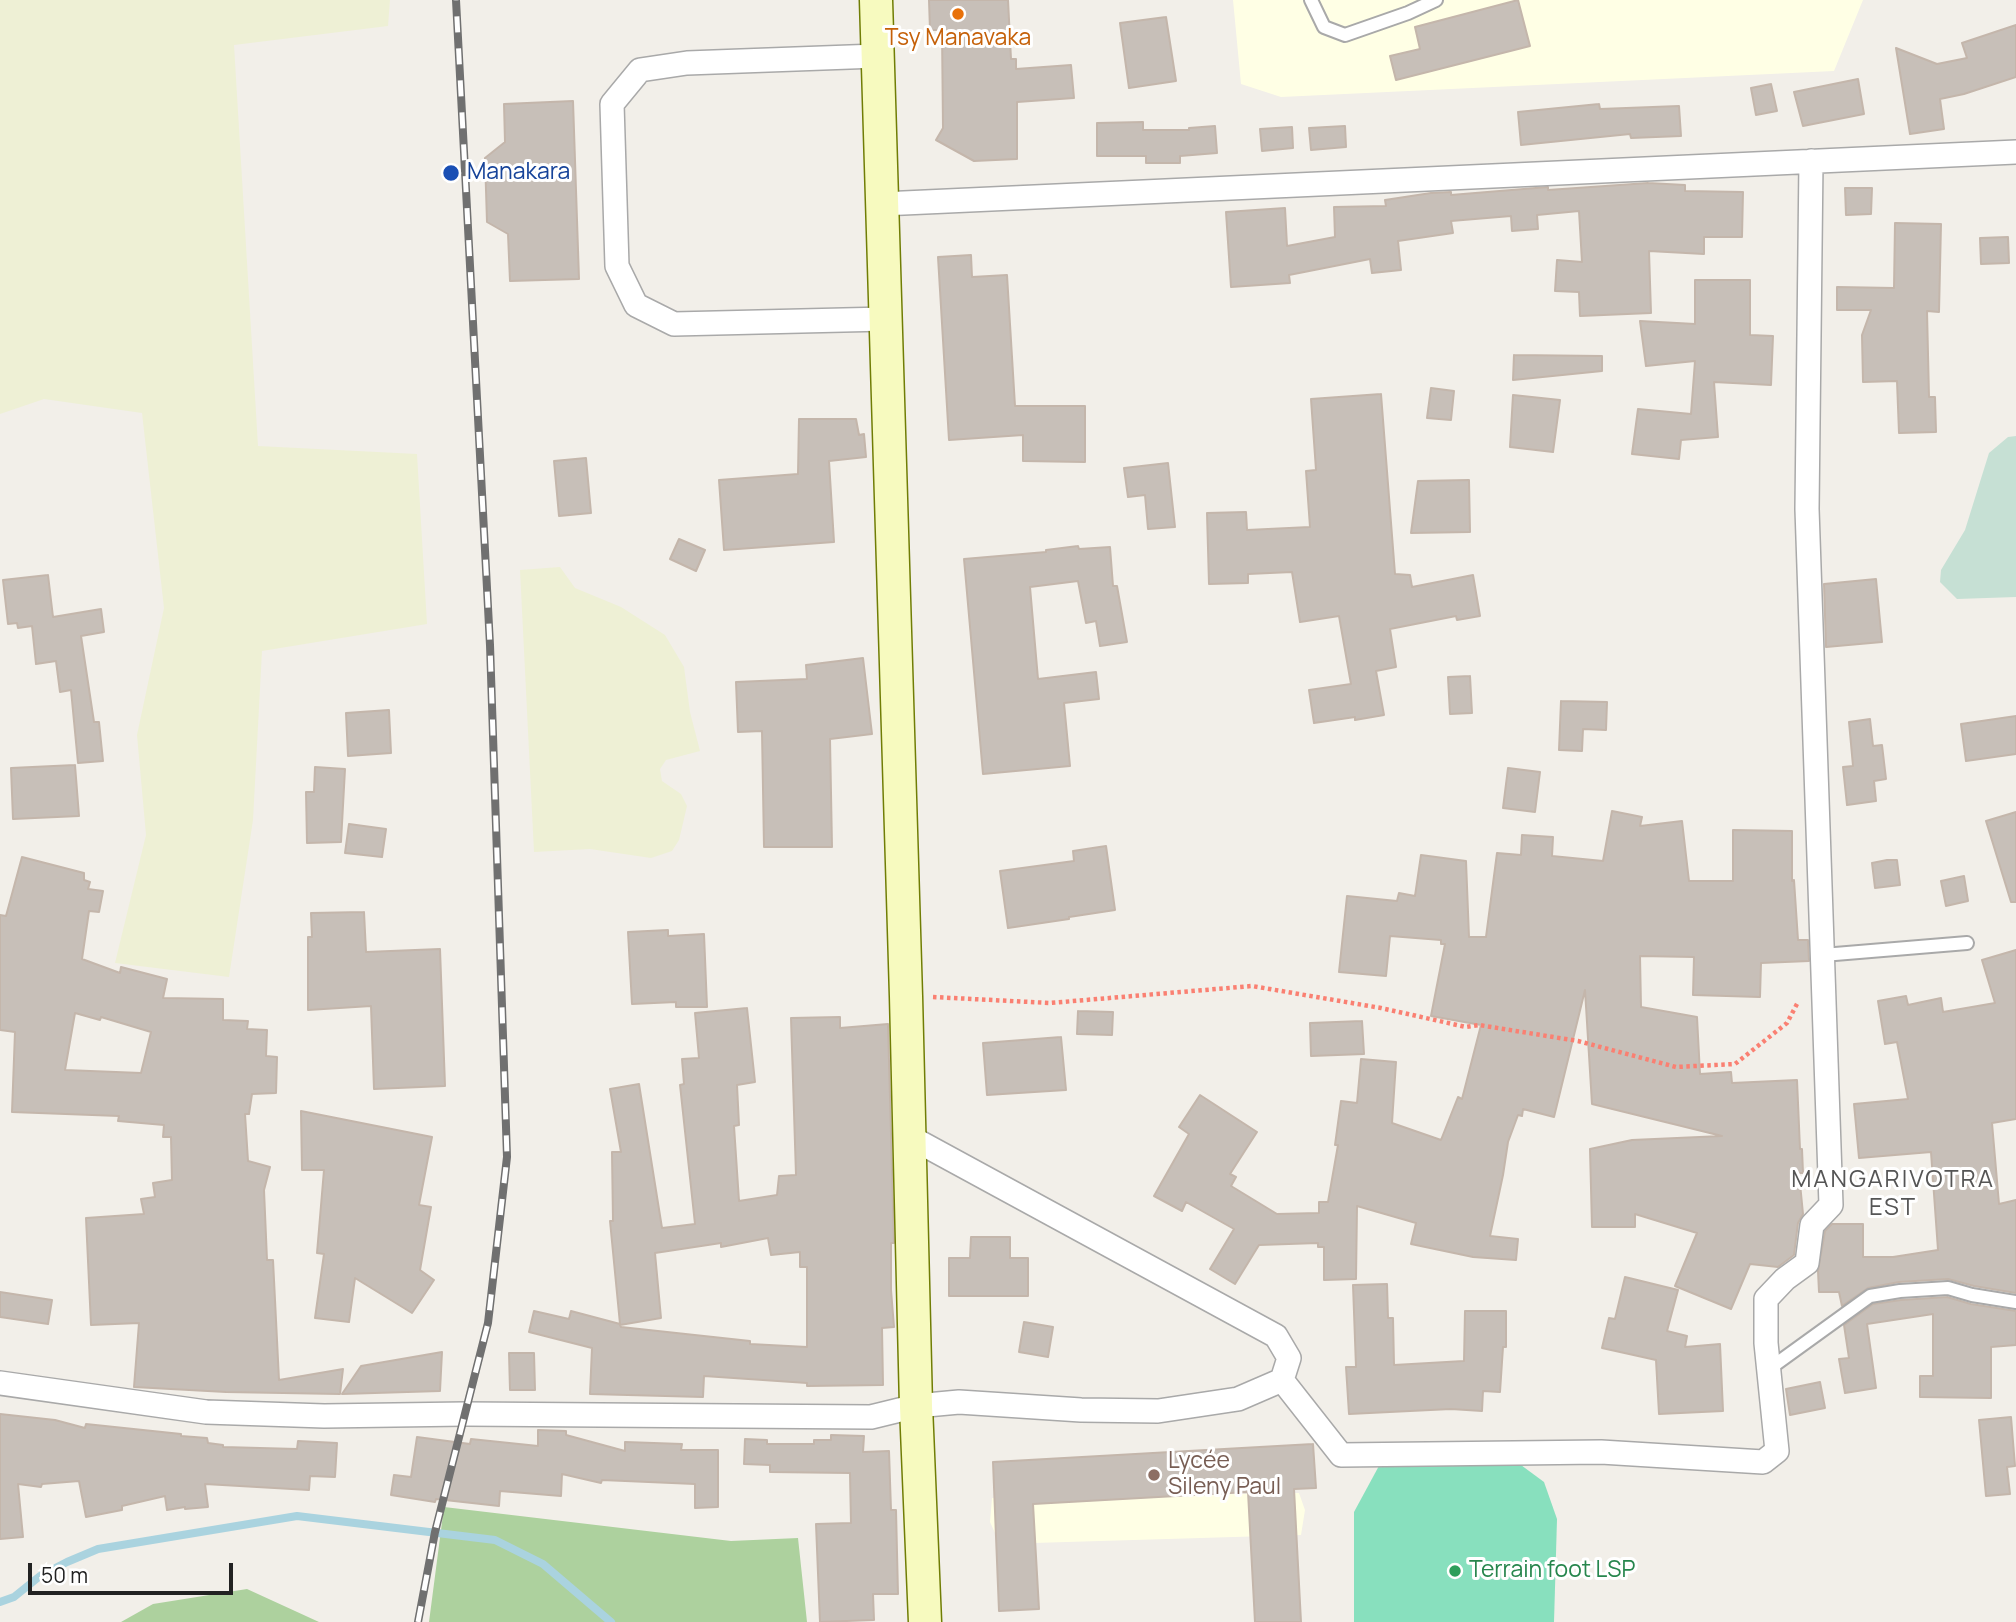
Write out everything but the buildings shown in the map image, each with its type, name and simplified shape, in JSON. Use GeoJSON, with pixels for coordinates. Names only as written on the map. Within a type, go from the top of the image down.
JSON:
{"type":"FeatureCollection","features":[{"type":"Feature","properties":{"kind":"main road"},"geometry":{"type":"LineString","coordinates":[[876,0],[916,1406],[925,1622]]}},
{"type":"Feature","properties":{"kind":"street"},"geometry":{"type":"LineString","coordinates":[[877,56],[688,63],[640,70],[612,104],[617,266],[636,305],[674,324],[886,319]]}},
{"type":"Feature","properties":{"kind":"street"},"geometry":{"type":"LineString","coordinates":[[882,204],[2016,152]]}},
{"type":"Feature","properties":{"kind":"street"},"geometry":{"type":"LineString","coordinates":[[1282,1380],[1341,1455],[1601,1452],[1763,1462],[1777,1451],[1766,1343],[1766,1299],[1785,1279],[1807,1263],[1812,1225],[1831,1205],[1807,509],[1811,161]]}},
{"type":"Feature","properties":{"kind":"street"},"geometry":{"type":"LineString","coordinates":[[0,1383],[206,1412],[324,1416],[466,1414],[871,1417],[916,1406],[960,1402],[1081,1410],[1158,1411],[1238,1399],[1282,1380],[1289,1358],[1276,1336],[910,1137]]}},
{"type":"Feature","properties":{"kind":"lane"},"geometry":{"type":"LineString","coordinates":[[1311,0],[1324,27],[1345,35],[1408,13],[1431,1]]}},
{"type":"Feature","properties":{"kind":"lane"},"geometry":{"type":"LineString","coordinates":[[1823,955],[1967,943]]}},
{"type":"Feature","properties":{"kind":"lane"},"geometry":{"type":"LineString","coordinates":[[1769,1369],[1870,1296],[1948,1288],[2016,1302]]}},
{"type":"Feature","properties":{"kind":"path"},"geometry":{"type":"LineString","coordinates":[[906,996],[1050,1003],[1252,986],[1381,1008],[1466,1027],[1479,1024],[1578,1041],[1676,1067],[1735,1064],[1787,1023],[1799,1000]]}},
{"type":"Feature","properties":{"kind":"shaded area"},"geometry":{"type":"Polygon","coordinates":[[[0,0],[390,0],[388,26],[234,45],[258,446],[417,454],[427,624],[262,651],[253,820],[229,977],[115,963],[146,835],[137,735],[164,608],[142,413],[44,399],[0,414],[0,0]]]}},
{"type":"Feature","properties":{"kind":"shaded area"},"geometry":{"type":"Polygon","coordinates":[[[1233,0],[1863,0],[1834,71],[1281,97],[1241,84],[1233,0]]]}},
{"type":"Feature","properties":{"kind":"shaded area"},"geometry":{"type":"Polygon","coordinates":[[[2016,436],[2016,597],[1957,599],[1940,582],[1941,570],[1965,530],[1989,453],[2008,437],[2016,436]]]}},
{"type":"Feature","properties":{"kind":"shaded area"},"geometry":{"type":"Polygon","coordinates":[[[560,567],[575,588],[621,607],[665,635],[684,667],[690,712],[700,751],[666,760],[660,769],[662,781],[681,794],[687,806],[679,840],[672,851],[651,858],[590,849],[534,852],[520,570],[560,567]]]}},
{"type":"Feature","properties":{"kind":"shaded area","name":"Lycée Sileny Paul"},"geometry":{"type":"Polygon","coordinates":[[[1299,1493],[1305,1510],[1301,1535],[1000,1544],[990,1522],[992,1498],[1299,1493]]]}},
{"type":"Feature","properties":{"kind":"green space","name":"Terrain foot LSP"},"geometry":{"type":"Polygon","coordinates":[[[1506,1454],[1544,1482],[1557,1519],[1554,1622],[1354,1622],[1354,1512],[1380,1464],[1506,1454]]]}},
{"type":"Feature","properties":{"kind":"green space"},"geometry":{"type":"Polygon","coordinates":[[[444,1507],[731,1541],[798,1538],[807,1622],[429,1622],[444,1507]]]}},
{"type":"Feature","properties":{"kind":"green space"},"geometry":{"type":"Polygon","coordinates":[[[247,1589],[319,1622],[121,1622],[153,1604],[247,1589]]]}},
{"type":"Feature","properties":{"kind":"waterway"},"geometry":{"type":"LineString","coordinates":[[0,1602],[14,1597],[40,1576],[98,1549],[297,1516],[495,1540],[543,1564],[611,1622]]}},
{"type":"Feature","properties":{"kind":"railway"},"geometry":{"type":"LineString","coordinates":[[418,1622],[435,1532],[488,1323],[507,1157],[490,645],[456,0]]}},
{"type":"Feature","properties":{"kind":"place","name":"Tsy Manavaka"},"geometry":{"type":"Point","coordinates":[958,14]}},
{"type":"Feature","properties":{"kind":"place","name":"Manakara"},"geometry":{"type":"Point","coordinates":[451,173]}},
{"type":"Feature","properties":{"kind":"place","name":"Lycée Sileny Paul"},"geometry":{"type":"Point","coordinates":[1154,1475]}},
{"type":"Feature","properties":{"kind":"place","name":"Terrain foot LSP"},"geometry":{"type":"Point","coordinates":[1455,1571]}},
{"type":"Feature","properties":{"kind":"district","name":"MANGARIVOTRA EST"},"geometry":{"type":"Point","coordinates":[1893,1194]}}]}
